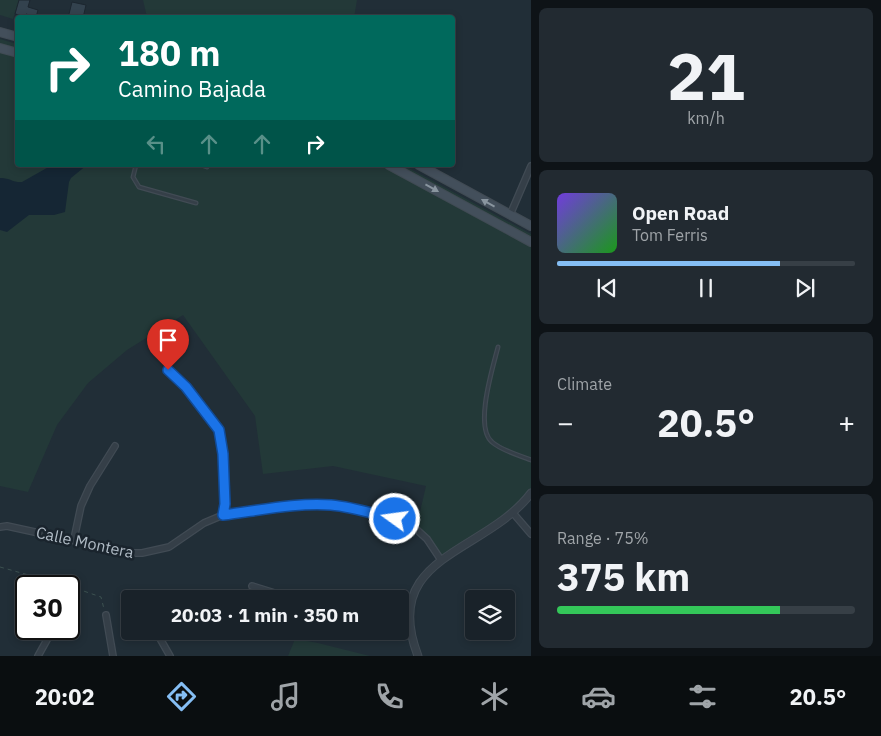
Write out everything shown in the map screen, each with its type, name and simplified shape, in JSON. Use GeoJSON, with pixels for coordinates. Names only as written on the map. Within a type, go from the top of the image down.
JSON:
{"type":"FeatureCollection","features":[{"type":"Feature","properties":{"kind":"main road"},"geometry":{"type":"LineString","coordinates":[[0,32],[15,36]]}},
{"type":"Feature","properties":{"kind":"main road"},"geometry":{"type":"LineString","coordinates":[[0,48],[15,52]]}},
{"type":"Feature","properties":{"kind":"main road"},"geometry":{"type":"LineString","coordinates":[[393,167],[531,242]]}},
{"type":"Feature","properties":{"kind":"main road"},"geometry":{"type":"LineString","coordinates":[[423,167],[531,226]]}},
{"type":"Feature","properties":{"kind":"street"},"geometry":{"type":"LineString","coordinates":[[510,215],[531,166]]}},
{"type":"Feature","properties":{"kind":"street"},"geometry":{"type":"LineString","coordinates":[[168,370],[186,387],[219,430],[223,454],[225,504],[223,515]]}},
{"type":"Feature","properties":{"kind":"street"},"geometry":{"type":"LineString","coordinates":[[74,539],[81,506],[90,486],[115,446]]}},
{"type":"Feature","properties":{"kind":"street"},"geometry":{"type":"LineString","coordinates":[[418,656],[410,626],[409,614],[416,586],[428,571],[441,560],[514,513],[531,493]]}},
{"type":"Feature","properties":{"kind":"street","name":"Calle Montera"},"geometry":{"type":"LineString","coordinates":[[0,527],[7,526],[142,553],[160,550],[169,546],[204,523],[223,515],[312,505],[346,506],[395,519],[416,529],[426,539],[441,560]]}},
{"type":"Feature","properties":{"kind":"street"},"geometry":{"type":"LineString","coordinates":[[514,513],[531,534]]}},
{"type":"Feature","properties":{"kind":"street"},"geometry":{"type":"LineString","coordinates":[[252,586],[265,590]]}},
{"type":"Feature","properties":{"kind":"street"},"geometry":{"type":"LineString","coordinates":[[106,615],[113,656]]}},
{"type":"Feature","properties":{"kind":"street"},"geometry":{"type":"LineString","coordinates":[[38,656],[47,640]]}},
{"type":"Feature","properties":{"kind":"street"},"geometry":{"type":"LineString","coordinates":[[161,640],[170,656]]}},
{"type":"Feature","properties":{"kind":"lane"},"geometry":{"type":"LineString","coordinates":[[136,167],[133,178],[139,187],[196,203]]}},
{"type":"Feature","properties":{"kind":"lane"},"geometry":{"type":"LineString","coordinates":[[498,347],[485,411],[486,435],[491,442],[531,460]]}},
{"type":"Feature","properties":{"kind":"path"},"geometry":{"type":"LineString","coordinates":[[0,567],[28,575]]}},
{"type":"Feature","properties":{"kind":"path"},"geometry":{"type":"LineString","coordinates":[[80,590],[101,597],[106,615]]}},
{"type":"Feature","properties":{"kind":"green space"},"geometry":{"type":"Polygon","coordinates":[[[0,0],[19,0],[13,19],[0,15],[0,0]]]}},
{"type":"Feature","properties":{"kind":"green space"},"geometry":{"type":"Polygon","coordinates":[[[143,0],[357,0],[354,15],[147,15],[143,0]]]}},
{"type":"Feature","properties":{"kind":"green space"},"geometry":{"type":"Polygon","coordinates":[[[0,39],[15,43],[15,167],[407,167],[531,234],[531,493],[526,500],[441,560],[416,529],[426,486],[333,466],[263,474],[255,416],[183,315],[127,350],[88,383],[57,425],[28,492],[0,486],[0,39]]]}},
{"type":"Feature","properties":{"kind":"green space"},"geometry":{"type":"Polygon","coordinates":[[[295,640],[301,640],[370,656],[288,656],[295,640]]]}},
{"type":"Feature","properties":{"kind":"water"},"geometry":{"type":"Polygon","coordinates":[[[48,167],[85,167],[69,182],[65,212],[54,215],[29,215],[7,232],[0,230],[0,178],[22,182],[48,167]]]}},
{"type":"Feature","properties":{"kind":"building"},"geometry":{"type":"Polygon","coordinates":[[[19,0],[30,0],[28,7],[38,10],[37,15],[15,14],[19,0]]]}},
{"type":"Feature","properties":{"kind":"building"},"geometry":{"type":"Polygon","coordinates":[[[72,2],[86,5],[84,15],[69,15],[72,2]]]}},
{"type":"Feature","properties":{"kind":"route"},"geometry":{"type":"LineString","coordinates":[[168,370],[186,387],[219,430],[223,454],[225,504],[223,515],[312,505],[329,505],[346,506],[395,519]]}}]}
